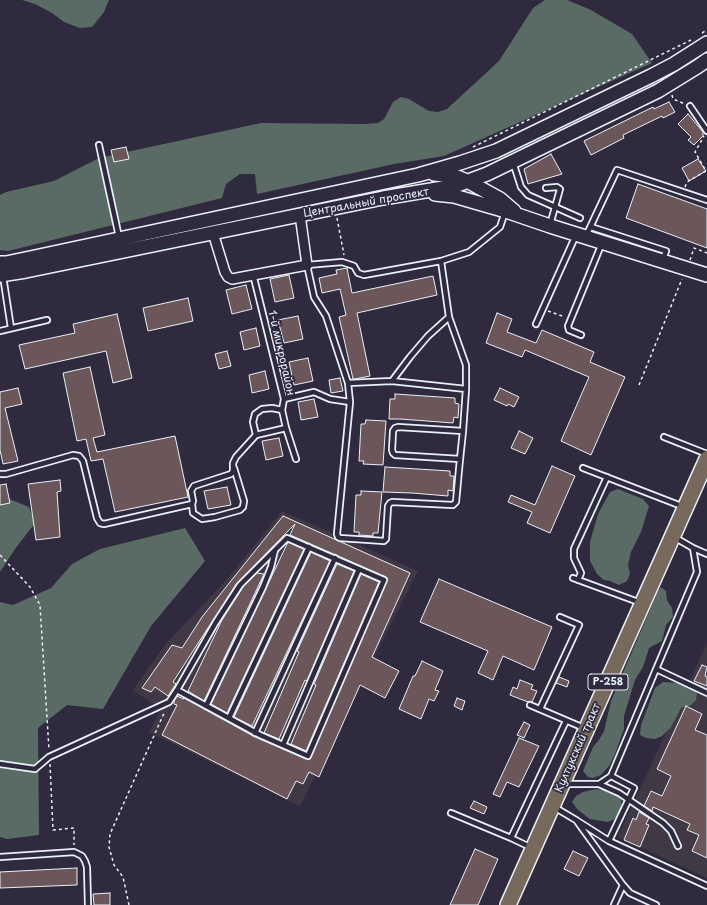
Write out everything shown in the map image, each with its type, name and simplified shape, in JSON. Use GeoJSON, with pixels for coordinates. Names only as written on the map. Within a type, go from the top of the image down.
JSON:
{"type":"FeatureCollection","features":[{"type":"Feature","properties":{"kind":"main road","name":"Центральный проспект"},"geometry":{"type":"LineString","coordinates":[[1,271],[6,263],[418,175],[496,151],[674,64],[704,38]]}},
{"type":"Feature","properties":{"kind":"main road","name":"Центральный проспект"},"geometry":{"type":"LineString","coordinates":[[1,271],[26,271],[383,198],[419,193],[469,182],[513,162],[658,90],[682,77],[707,60]]}},
{"type":"Feature","properties":{"kind":"main road"},"geometry":{"type":"LineString","coordinates":[[674,64],[682,77]]}},
{"type":"Feature","properties":{"kind":"main road"},"geometry":{"type":"LineString","coordinates":[[555,122],[561,137]]}},
{"type":"Feature","properties":{"kind":"main road"},"geometry":{"type":"LineString","coordinates":[[500,168],[496,176],[495,185],[503,205]]}},
{"type":"Feature","properties":{"kind":"main road"},"geometry":{"type":"LineString","coordinates":[[418,175],[439,173],[455,176],[469,182],[520,215],[550,226],[584,233],[602,243],[707,275]]}},
{"type":"Feature","properties":{"kind":"main road"},"geometry":{"type":"LineString","coordinates":[[419,193],[454,196],[503,205]]}},
{"type":"Feature","properties":{"kind":"main road","name":"Култукский тракт"},"geometry":{"type":"LineString","coordinates":[[508,905],[707,459]]}},
{"type":"Feature","properties":{"kind":"street"},"geometry":{"type":"LineString","coordinates":[[213,233],[225,272],[228,277],[232,279],[307,265],[300,215]]}},
{"type":"Feature","properties":{"kind":"lane"},"geometry":{"type":"LineString","coordinates":[[690,106],[707,131]]}},
{"type":"Feature","properties":{"kind":"lane"},"geometry":{"type":"LineString","coordinates":[[99,145],[120,239]]}},
{"type":"Feature","properties":{"kind":"lane"},"geometry":{"type":"LineString","coordinates":[[513,162],[523,191],[528,195],[580,218]]}},
{"type":"Feature","properties":{"kind":"lane"},"geometry":{"type":"LineString","coordinates":[[536,324],[617,170],[707,200]]}},
{"type":"Feature","properties":{"kind":"lane"},"geometry":{"type":"LineString","coordinates":[[546,188],[559,187],[560,189],[550,226]]}},
{"type":"Feature","properties":{"kind":"lane"},"geometry":{"type":"LineString","coordinates":[[441,262],[449,317],[466,365],[463,431],[456,502],[453,505],[392,502],[388,506],[386,539],[384,541],[340,538],[338,537],[338,534],[350,402],[348,384],[326,316],[314,297],[307,265],[346,262],[354,266],[358,273],[364,275],[441,262],[469,252],[500,227],[503,205]]}},
{"type":"Feature","properties":{"kind":"lane"},"geometry":{"type":"LineString","coordinates":[[584,233],[666,251],[662,261]]}},
{"type":"Feature","properties":{"kind":"lane"},"geometry":{"type":"LineString","coordinates":[[581,335],[568,328],[602,243]]}},
{"type":"Feature","properties":{"kind":"lane"},"geometry":{"type":"LineString","coordinates":[[1,271],[11,328]]}},
{"type":"Feature","properties":{"kind":"lane","name":"1-й микрорайон"},"geometry":{"type":"LineString","coordinates":[[253,274],[284,399],[282,410],[272,408],[258,411],[255,414],[253,418],[256,435]]}},
{"type":"Feature","properties":{"kind":"lane"},"geometry":{"type":"LineString","coordinates":[[392,381],[424,341],[449,317]]}},
{"type":"Feature","properties":{"kind":"lane"},"geometry":{"type":"LineString","coordinates":[[0,330],[47,320]]}},
{"type":"Feature","properties":{"kind":"lane"},"geometry":{"type":"LineString","coordinates":[[348,384],[392,381],[466,389]]}},
{"type":"Feature","properties":{"kind":"lane"},"geometry":{"type":"LineString","coordinates":[[284,399],[314,392],[330,399],[350,402]]}},
{"type":"Feature","properties":{"kind":"lane"},"geometry":{"type":"LineString","coordinates":[[282,410],[296,459]]}},
{"type":"Feature","properties":{"kind":"lane"},"geometry":{"type":"LineString","coordinates":[[460,459],[395,455],[392,450],[393,431],[398,427],[463,431]]}},
{"type":"Feature","properties":{"kind":"lane"},"geometry":{"type":"LineString","coordinates":[[234,468],[231,474],[194,486],[191,491],[194,514],[202,519],[240,510],[244,507],[244,501],[234,468],[236,457],[256,435],[286,428]]}},
{"type":"Feature","properties":{"kind":"lane"},"geometry":{"type":"LineString","coordinates":[[664,437],[707,454]]}},
{"type":"Feature","properties":{"kind":"lane"},"geometry":{"type":"LineString","coordinates":[[0,474],[6,474],[73,455],[79,456],[83,461],[97,518],[100,523],[104,524],[192,504]]}},
{"type":"Feature","properties":{"kind":"lane"},"geometry":{"type":"LineString","coordinates":[[583,468],[686,508]]}},
{"type":"Feature","properties":{"kind":"lane"},"geometry":{"type":"LineString","coordinates":[[607,477],[574,549],[574,558],[580,573],[575,579],[643,604]]}},
{"type":"Feature","properties":{"kind":"lane"},"geometry":{"type":"LineString","coordinates":[[672,536],[707,554]]}},
{"type":"Feature","properties":{"kind":"lane"},"geometry":{"type":"LineString","coordinates":[[0,764],[35,769],[49,758],[169,702],[216,622],[240,585],[287,538],[384,580],[308,756],[255,733],[177,690]]}},
{"type":"Feature","properties":{"kind":"lane"},"geometry":{"type":"LineString","coordinates":[[229,718],[309,547]]}},
{"type":"Feature","properties":{"kind":"lane"},"geometry":{"type":"LineString","coordinates":[[599,784],[611,776],[697,572],[693,548]]}},
{"type":"Feature","properties":{"kind":"lane"},"geometry":{"type":"LineString","coordinates":[[206,706],[263,587],[271,567],[275,550]]}},
{"type":"Feature","properties":{"kind":"lane"},"geometry":{"type":"LineString","coordinates":[[255,733],[335,558]]}},
{"type":"Feature","properties":{"kind":"lane"},"geometry":{"type":"LineString","coordinates":[[283,745],[359,569]]}},
{"type":"Feature","properties":{"kind":"lane"},"geometry":{"type":"LineString","coordinates":[[540,710],[579,625],[560,617]]}},
{"type":"Feature","properties":{"kind":"lane"},"geometry":{"type":"LineString","coordinates":[[656,669],[707,693]]}},
{"type":"Feature","properties":{"kind":"lane"},"geometry":{"type":"LineString","coordinates":[[530,705],[587,729]]}},
{"type":"Feature","properties":{"kind":"lane"},"geometry":{"type":"LineString","coordinates":[[511,838],[566,721]]}},
{"type":"Feature","properties":{"kind":"lane"},"geometry":{"type":"LineString","coordinates":[[609,841],[634,788],[611,776]]}},
{"type":"Feature","properties":{"kind":"lane"},"geometry":{"type":"LineString","coordinates":[[563,784],[599,784],[619,793],[663,823],[671,831],[678,846]]}},
{"type":"Feature","properties":{"kind":"lane"},"geometry":{"type":"LineString","coordinates":[[552,806],[609,841],[707,886]]}},
{"type":"Feature","properties":{"kind":"lane"},"geometry":{"type":"LineString","coordinates":[[452,813],[533,848]]}},
{"type":"Feature","properties":{"kind":"lane"},"geometry":{"type":"LineString","coordinates":[[576,820],[623,886],[630,892],[656,905]]}},
{"type":"Feature","properties":{"kind":"lane"},"geometry":{"type":"LineString","coordinates":[[0,857],[74,852],[82,856],[86,861],[87,867],[88,905]]}},
{"type":"Feature","properties":{"kind":"lane"},"geometry":{"type":"LineString","coordinates":[[614,905],[623,886]]}},
{"type":"Feature","properties":{"kind":"path"},"geometry":{"type":"LineString","coordinates":[[704,38],[707,30]]}},
{"type":"Feature","properties":{"kind":"path"},"geometry":{"type":"LineString","coordinates":[[469,149],[695,38]]}},
{"type":"Feature","properties":{"kind":"path"},"geometry":{"type":"LineString","coordinates":[[683,192],[687,182],[706,171],[695,152],[707,131]]}},
{"type":"Feature","properties":{"kind":"path"},"geometry":{"type":"LineString","coordinates":[[344,216],[337,218],[346,262]]}},
{"type":"Feature","properties":{"kind":"path"},"geometry":{"type":"LineString","coordinates":[[689,260],[694,248],[707,253]]}},
{"type":"Feature","properties":{"kind":"path"},"geometry":{"type":"LineString","coordinates":[[639,385],[683,276]]}},
{"type":"Feature","properties":{"kind":"path"},"geometry":{"type":"LineString","coordinates":[[543,309],[570,320]]}},
{"type":"Feature","properties":{"kind":"path"},"geometry":{"type":"LineString","coordinates":[[0,555],[30,587],[40,605],[53,830],[74,828],[74,852]]}},
{"type":"Feature","properties":{"kind":"path"},"geometry":{"type":"LineString","coordinates":[[129,905],[123,877],[114,865],[109,847],[110,834],[169,702]]}},
{"type":"Feature","properties":{"kind":"shaded area"},"geometry":{"type":"Polygon","coordinates":[[[282,511],[418,571],[300,806],[149,732],[161,710],[133,690],[165,645],[228,578],[282,511]]]}},
{"type":"Feature","properties":{"kind":"shaded area"},"geometry":{"type":"Polygon","coordinates":[[[707,643],[707,878],[618,837],[707,643]]]}},
{"type":"Feature","properties":{"kind":"green space"},"geometry":{"type":"Polygon","coordinates":[[[22,0],[109,0],[104,12],[92,27],[80,28],[64,22],[52,13],[35,4],[22,0]]]}},
{"type":"Feature","properties":{"kind":"green space"},"geometry":{"type":"Polygon","coordinates":[[[545,0],[567,0],[591,10],[632,34],[652,63],[444,156],[394,164],[257,194],[255,174],[240,174],[226,184],[222,198],[8,251],[0,250],[0,195],[6,192],[54,181],[99,158],[261,123],[378,123],[384,119],[393,102],[401,97],[409,99],[429,111],[438,112],[447,109],[499,61],[533,8],[545,0]]]}},
{"type":"Feature","properties":{"kind":"green space"},"geometry":{"type":"Polygon","coordinates":[[[618,489],[643,499],[649,506],[641,532],[631,552],[628,565],[630,574],[627,581],[619,585],[604,580],[597,574],[590,561],[590,542],[598,514],[610,492],[618,489]]]}},
{"type":"Feature","properties":{"kind":"green space"},"geometry":{"type":"Polygon","coordinates":[[[0,497],[29,507],[35,523],[0,572],[0,497]]]}},
{"type":"Feature","properties":{"kind":"green space"},"geometry":{"type":"Polygon","coordinates":[[[185,528],[205,561],[151,626],[103,709],[67,705],[38,728],[39,835],[7,839],[0,837],[0,602],[13,605],[51,588],[72,564],[100,549],[185,528]]]}},
{"type":"Feature","properties":{"kind":"green space"},"geometry":{"type":"Polygon","coordinates":[[[661,587],[666,591],[667,600],[672,608],[673,617],[666,625],[662,641],[649,648],[643,667],[635,680],[624,716],[624,729],[609,766],[601,775],[593,778],[588,777],[583,771],[593,747],[604,731],[611,701],[661,587]]]}},
{"type":"Feature","properties":{"kind":"green space"},"geometry":{"type":"Polygon","coordinates":[[[663,682],[678,683],[697,692],[696,700],[691,705],[681,708],[671,727],[662,736],[655,739],[646,738],[640,735],[641,725],[655,688],[663,682]]]}},
{"type":"Feature","properties":{"kind":"green space"},"geometry":{"type":"Polygon","coordinates":[[[596,789],[614,794],[621,799],[622,807],[618,816],[613,820],[608,822],[590,819],[578,810],[572,802],[576,796],[583,792],[596,789]]]}},
{"type":"Feature","properties":{"kind":"building"},"geometry":{"type":"Polygon","coordinates":[[[669,102],[675,112],[663,118],[662,116],[623,135],[624,138],[591,155],[584,141],[653,107],[654,109],[669,102]]]}},
{"type":"Feature","properties":{"kind":"building"},"geometry":{"type":"Polygon","coordinates":[[[688,114],[703,132],[703,136],[694,145],[688,140],[691,137],[678,124],[688,114]]]}},
{"type":"Feature","properties":{"kind":"building"},"geometry":{"type":"Polygon","coordinates":[[[126,147],[129,159],[114,162],[111,150],[126,147]]]}},
{"type":"Feature","properties":{"kind":"building"},"geometry":{"type":"Polygon","coordinates":[[[551,154],[562,174],[528,184],[524,169],[551,154]]]}},
{"type":"Feature","properties":{"kind":"building"},"geometry":{"type":"Polygon","coordinates":[[[698,159],[706,171],[689,181],[682,168],[698,159]]]}},
{"type":"Feature","properties":{"kind":"building"},"geometry":{"type":"Polygon","coordinates":[[[638,184],[707,209],[707,248],[626,218],[638,184]]]}},
{"type":"Feature","properties":{"kind":"building"},"geometry":{"type":"Polygon","coordinates":[[[347,268],[352,293],[433,276],[437,295],[357,313],[370,376],[355,379],[353,379],[339,317],[346,315],[340,289],[322,293],[319,278],[337,274],[336,270],[347,268]]]}},
{"type":"Feature","properties":{"kind":"building"},"geometry":{"type":"Polygon","coordinates":[[[289,275],[294,298],[275,302],[270,279],[289,275]]]}},
{"type":"Feature","properties":{"kind":"building"},"geometry":{"type":"Polygon","coordinates":[[[246,285],[252,309],[232,314],[226,290],[246,285]]]}},
{"type":"Feature","properties":{"kind":"building"},"geometry":{"type":"Polygon","coordinates":[[[188,298],[193,321],[148,331],[143,308],[188,298]]]}},
{"type":"Feature","properties":{"kind":"building"},"geometry":{"type":"Polygon","coordinates":[[[497,313],[512,319],[507,332],[536,343],[542,330],[594,352],[590,362],[625,377],[591,455],[561,441],[589,377],[525,350],[522,357],[486,343],[497,313]]]}},
{"type":"Feature","properties":{"kind":"building"},"geometry":{"type":"Polygon","coordinates":[[[117,314],[132,378],[113,383],[106,351],[25,369],[19,345],[75,333],[73,324],[117,314]]]}},
{"type":"Feature","properties":{"kind":"building"},"geometry":{"type":"Polygon","coordinates":[[[298,316],[303,339],[284,343],[278,320],[298,316]]]}},
{"type":"Feature","properties":{"kind":"building"},"geometry":{"type":"Polygon","coordinates":[[[256,328],[260,346],[244,350],[240,332],[256,328]]]}},
{"type":"Feature","properties":{"kind":"building"},"geometry":{"type":"Polygon","coordinates":[[[227,351],[231,366],[219,369],[215,354],[227,351]]]}},
{"type":"Feature","properties":{"kind":"building"},"geometry":{"type":"Polygon","coordinates":[[[308,358],[313,381],[294,385],[289,362],[308,358]]]}},
{"type":"Feature","properties":{"kind":"building"},"geometry":{"type":"Polygon","coordinates":[[[90,367],[105,435],[93,438],[97,452],[175,436],[188,497],[115,512],[103,459],[91,461],[86,439],[77,441],[63,373],[90,367]]]}},
{"type":"Feature","properties":{"kind":"building"},"geometry":{"type":"Polygon","coordinates":[[[265,371],[269,389],[252,393],[249,375],[265,371]]]}},
{"type":"Feature","properties":{"kind":"building"},"geometry":{"type":"Polygon","coordinates":[[[340,378],[343,391],[331,393],[329,380],[340,378]]]}},
{"type":"Feature","properties":{"kind":"building"},"geometry":{"type":"Polygon","coordinates":[[[18,388],[22,404],[5,408],[18,461],[3,464],[0,450],[0,392],[18,388]]]}},
{"type":"Feature","properties":{"kind":"building"},"geometry":{"type":"Polygon","coordinates":[[[500,388],[519,397],[514,407],[508,404],[507,406],[494,400],[500,388]]]}},
{"type":"Feature","properties":{"kind":"building"},"geometry":{"type":"Polygon","coordinates":[[[395,394],[455,398],[455,403],[459,404],[458,418],[454,417],[453,423],[389,419],[390,399],[395,399],[395,394]]]}},
{"type":"Feature","properties":{"kind":"building"},"geometry":{"type":"Polygon","coordinates":[[[314,399],[318,417],[301,420],[298,402],[314,399]]]}},
{"type":"Feature","properties":{"kind":"building"},"geometry":{"type":"Polygon","coordinates":[[[366,420],[386,421],[383,465],[363,464],[364,461],[359,461],[361,424],[365,424],[366,420]]]}},
{"type":"Feature","properties":{"kind":"building"},"geometry":{"type":"Polygon","coordinates":[[[519,431],[533,438],[525,454],[511,448],[519,431]]]}},
{"type":"Feature","properties":{"kind":"building"},"geometry":{"type":"Polygon","coordinates":[[[279,438],[283,456],[266,460],[262,441],[279,438]]]}},
{"type":"Feature","properties":{"kind":"building"},"geometry":{"type":"Polygon","coordinates":[[[552,466],[575,476],[550,533],[527,523],[532,512],[508,502],[511,495],[535,505],[552,466]]]}},
{"type":"Feature","properties":{"kind":"building"},"geometry":{"type":"Polygon","coordinates":[[[385,467],[450,471],[450,476],[454,476],[453,491],[448,490],[448,496],[383,492],[385,467]]]}},
{"type":"Feature","properties":{"kind":"building"},"geometry":{"type":"Polygon","coordinates":[[[60,480],[61,491],[57,492],[60,537],[36,540],[28,484],[60,480]]]}},
{"type":"Feature","properties":{"kind":"building"},"geometry":{"type":"Polygon","coordinates":[[[6,484],[10,503],[0,505],[0,485],[6,484]]]}},
{"type":"Feature","properties":{"kind":"building"},"geometry":{"type":"Polygon","coordinates":[[[227,487],[231,505],[208,509],[204,491],[227,487]]]}},
{"type":"Feature","properties":{"kind":"building"},"geometry":{"type":"Polygon","coordinates":[[[361,491],[382,492],[378,533],[373,533],[373,536],[359,535],[359,532],[354,532],[356,495],[361,495],[361,491]]]}},
{"type":"Feature","properties":{"kind":"building"},"geometry":{"type":"Polygon","coordinates":[[[283,516],[410,573],[372,657],[399,671],[385,698],[360,685],[319,777],[309,772],[303,784],[296,781],[287,799],[162,735],[177,705],[174,704],[174,701],[177,696],[184,698],[253,736],[306,759],[310,759],[387,581],[386,577],[290,535],[295,524],[237,583],[173,682],[176,684],[168,696],[155,687],[151,692],[142,688],[172,645],[182,648],[202,617],[283,516]]]}},
{"type":"Feature","properties":{"kind":"building"},"geometry":{"type":"Polygon","coordinates":[[[288,542],[304,549],[227,713],[211,704],[288,542]]]}},
{"type":"Feature","properties":{"kind":"building"},"geometry":{"type":"Polygon","coordinates":[[[311,552],[330,561],[252,726],[234,717],[311,552]]]}},
{"type":"Feature","properties":{"kind":"building"},"geometry":{"type":"Polygon","coordinates":[[[337,564],[354,571],[307,681],[305,680],[279,739],[264,733],[299,652],[297,651],[337,564]]]}},
{"type":"Feature","properties":{"kind":"building"},"geometry":{"type":"Polygon","coordinates":[[[257,573],[264,574],[204,701],[188,691],[222,620],[243,587],[257,573]]]}},
{"type":"Feature","properties":{"kind":"building"},"geometry":{"type":"Polygon","coordinates":[[[361,574],[379,582],[306,751],[291,744],[316,685],[314,684],[361,574]]]}},
{"type":"Feature","properties":{"kind":"building"},"geometry":{"type":"Polygon","coordinates":[[[439,579],[552,627],[534,670],[503,656],[493,680],[478,673],[488,651],[420,622],[439,579]]]}},
{"type":"Feature","properties":{"kind":"building"},"geometry":{"type":"Polygon","coordinates":[[[422,661],[443,671],[435,690],[439,691],[434,701],[429,699],[421,719],[399,709],[413,676],[415,676],[422,661]]]}},
{"type":"Feature","properties":{"kind":"building"},"geometry":{"type":"Polygon","coordinates":[[[702,665],[707,667],[705,676],[707,677],[707,686],[694,681],[702,665]]]}},
{"type":"Feature","properties":{"kind":"building"},"geometry":{"type":"Polygon","coordinates":[[[559,677],[569,681],[567,687],[556,683],[559,677]]]}},
{"type":"Feature","properties":{"kind":"building"},"geometry":{"type":"Polygon","coordinates":[[[520,680],[533,685],[531,689],[537,691],[532,702],[528,702],[510,695],[513,687],[517,689],[520,680]]]}},
{"type":"Feature","properties":{"kind":"building"},"geometry":{"type":"Polygon","coordinates":[[[457,698],[465,701],[462,710],[454,706],[457,698]]]}},
{"type":"Feature","properties":{"kind":"building"},"geometry":{"type":"Polygon","coordinates":[[[686,706],[702,714],[695,730],[707,735],[707,858],[692,851],[699,835],[687,830],[690,824],[653,807],[652,811],[644,806],[651,791],[662,796],[671,776],[657,769],[686,706]]]}},
{"type":"Feature","properties":{"kind":"building"},"geometry":{"type":"Polygon","coordinates":[[[524,722],[530,725],[524,738],[517,735],[524,722]]]}},
{"type":"Feature","properties":{"kind":"building"},"geometry":{"type":"Polygon","coordinates":[[[519,738],[539,746],[519,787],[507,782],[500,797],[493,794],[519,738]]]}},
{"type":"Feature","properties":{"kind":"building"},"geometry":{"type":"Polygon","coordinates":[[[474,801],[487,807],[484,814],[470,808],[474,801]]]}},
{"type":"Feature","properties":{"kind":"building"},"geometry":{"type":"Polygon","coordinates":[[[639,812],[649,818],[646,824],[649,825],[640,847],[624,840],[633,818],[636,820],[639,812]]]}},
{"type":"Feature","properties":{"kind":"building"},"geometry":{"type":"Polygon","coordinates":[[[475,849],[498,859],[478,905],[450,905],[475,849]]]}},
{"type":"Feature","properties":{"kind":"building"},"geometry":{"type":"Polygon","coordinates":[[[573,851],[588,858],[579,876],[564,869],[573,851]]]}},
{"type":"Feature","properties":{"kind":"building"},"geometry":{"type":"Polygon","coordinates":[[[77,868],[77,885],[0,888],[0,872],[77,868]]]}},
{"type":"Feature","properties":{"kind":"building"},"geometry":{"type":"Polygon","coordinates":[[[110,893],[110,905],[94,905],[93,894],[110,893]]]}}]}
